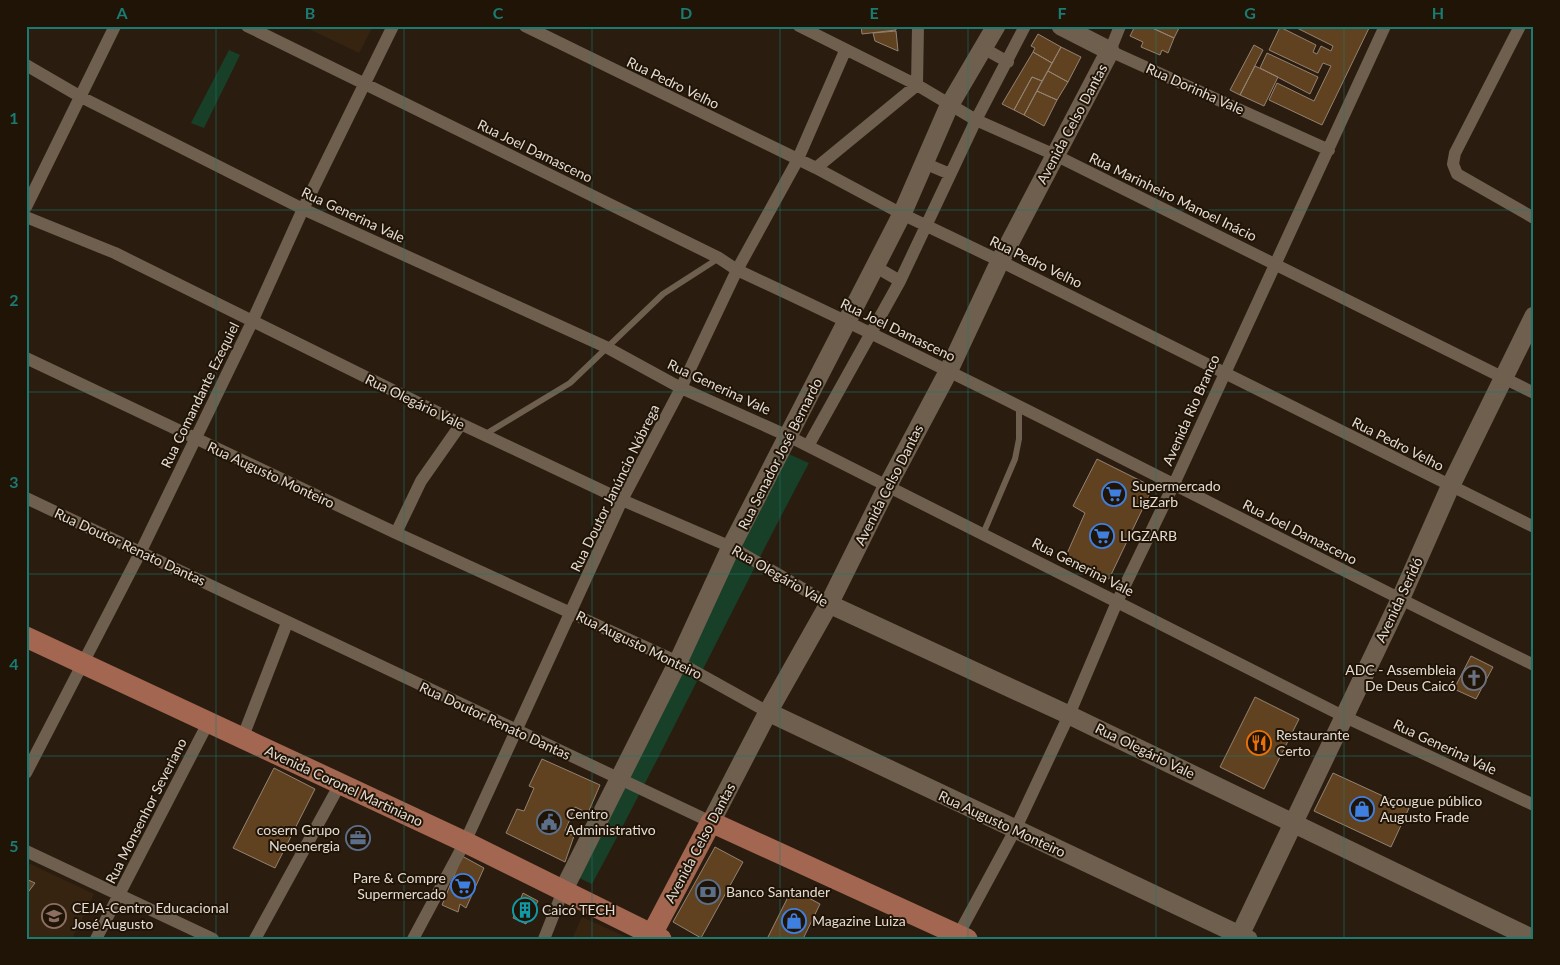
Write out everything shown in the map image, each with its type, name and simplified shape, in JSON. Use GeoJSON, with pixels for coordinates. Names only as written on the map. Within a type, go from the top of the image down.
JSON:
{"type":"FeatureCollection","features":[{"type":"Feature","properties":{"kind":"main road","name":"Rua Senador José Bernardo"},"geometry":{"type":"LineString","coordinates":[[563,891],[678,662],[732,547],[876,267],[902,214],[949,106],[996,26]]}},
{"type":"Feature","properties":{"kind":"main road","name":"Rua Dorinha Vale"},"geometry":{"type":"LineString","coordinates":[[1061,26],[1110,52]]}},
{"type":"Feature","properties":{"kind":"main road","name":"Avenida Celso Dantas"},"geometry":{"type":"LineString","coordinates":[[654,937],[710,822],[768,712],[829,604],[888,485],[948,372],[1000,260],[1110,52]]}},
{"type":"Feature","properties":{"kind":"main road","name":"Avenida Seridó"},"geometry":{"type":"LineString","coordinates":[[1242,937],[1293,822],[1400,600],[1450,487],[1534,316]]}},
{"type":"Feature","properties":{"kind":"main road","name":"Rua Olegário Vale"},"geometry":{"type":"LineString","coordinates":[[829,604],[1069,715],[1533,939]]}},
{"type":"Feature","properties":{"kind":"main road","name":"Avenida Coronel Martiniano"},"geometry":{"type":"LineString","coordinates":[[26,636],[82,664],[465,842],[654,937]]}},
{"type":"Feature","properties":{"kind":"main road","name":"Rua Augusto Monteiro"},"geometry":{"type":"LineString","coordinates":[[768,712],[1242,937]]}},
{"type":"Feature","properties":{"kind":"main road","name":"Rua Doutor Renato Dantas"},"geometry":{"type":"LineString","coordinates":[[710,822],[960,937]]}},
{"type":"Feature","properties":{"kind":"street"},"geometry":{"type":"LineString","coordinates":[[26,206],[82,97],[115,26]]}},
{"type":"Feature","properties":{"kind":"street","name":"Rua Joel Damasceno"},"geometry":{"type":"LineString","coordinates":[[247,26],[719,258],[737,270],[848,321],[1174,484],[1400,600],[1534,665]]}},
{"type":"Feature","properties":{"kind":"street","name":"Rua Comandante Ezequiel"},"geometry":{"type":"LineString","coordinates":[[26,773],[141,551],[252,322],[303,209],[363,84],[393,26]]}},
{"type":"Feature","properties":{"kind":"street","name":"Rua Pedro Velho"},"geometry":{"type":"LineString","coordinates":[[525,26],[797,161],[816,168],[902,214],[1000,260],[1450,487],[1534,527]]}},
{"type":"Feature","properties":{"kind":"street","name":"Rua Marinheiro Manoel Inácio"},"geometry":{"type":"LineString","coordinates":[[799,26],[822,32],[845,51],[917,85],[949,106],[976,120],[1055,155],[1534,393]]}},
{"type":"Feature","properties":{"kind":"street"},"geometry":{"type":"LineString","coordinates":[[816,168],[917,85],[918,26]]}},
{"type":"Feature","properties":{"kind":"street","name":"Rua Senador José Bernardo"},"geometry":{"type":"LineString","coordinates":[[808,446],[839,387],[872,333],[900,281],[976,120],[1008,62],[1025,26]]}},
{"type":"Feature","properties":{"kind":"street","name":"Avenida Celso Dantas"},"geometry":{"type":"LineString","coordinates":[[1110,52],[1120,26]]}},
{"type":"Feature","properties":{"kind":"street","name":"Avenida Rio Branco"},"geometry":{"type":"LineString","coordinates":[[960,937],[1015,830],[1069,715],[1117,602],[1276,265],[1385,26]]}},
{"type":"Feature","properties":{"kind":"street"},"geometry":{"type":"LineString","coordinates":[[1520,26],[1453,160],[1457,174],[1534,218]]}},
{"type":"Feature","properties":{"kind":"street"},"geometry":{"type":"LineString","coordinates":[[983,48],[1008,62]]}},
{"type":"Feature","properties":{"kind":"street","name":"Rua Doutor Janúncio Nóbrega"},"geometry":{"type":"LineString","coordinates":[[413,939],[465,842],[515,729],[622,500],[681,388],[737,270],[797,161],[845,51]]}},
{"type":"Feature","properties":{"kind":"street","name":"Rua Dorinha Vale"},"geometry":{"type":"LineString","coordinates":[[1110,52],[1329,150]]}},
{"type":"Feature","properties":{"kind":"street","name":"Rua Generina Vale"},"geometry":{"type":"LineString","coordinates":[[26,66],[82,97],[303,209],[606,347],[681,388],[788,436],[888,485],[1344,716],[1534,805]]}},
{"type":"Feature","properties":{"kind":"street"},"geometry":{"type":"LineString","coordinates":[[924,163],[950,174]]}},
{"type":"Feature","properties":{"kind":"street","name":"Rua Olegário Vale"},"geometry":{"type":"LineString","coordinates":[[26,217],[115,254],[484,435],[622,500],[732,547],[829,604]]}},
{"type":"Feature","properties":{"kind":"street"},"geometry":{"type":"LineString","coordinates":[[876,267],[900,281]]}},
{"type":"Feature","properties":{"kind":"street","name":"Rua Augusto Monteiro"},"geometry":{"type":"LineString","coordinates":[[26,358],[396,533],[678,662],[768,712]]}},
{"type":"Feature","properties":{"kind":"street"},"geometry":{"type":"LineString","coordinates":[[819,377],[839,387]]}},
{"type":"Feature","properties":{"kind":"street"},"geometry":{"type":"LineString","coordinates":[[396,533],[421,481],[461,424]]}},
{"type":"Feature","properties":{"kind":"street","name":"Rua Doutor Renato Dantas"},"geometry":{"type":"LineString","coordinates":[[26,498],[710,822]]}},
{"type":"Feature","properties":{"kind":"street"},"geometry":{"type":"LineString","coordinates":[[242,739],[287,623]]}},
{"type":"Feature","properties":{"kind":"street","name":"Rua Monsenhor Severiano"},"geometry":{"type":"LineString","coordinates":[[96,939],[208,723]]}},
{"type":"Feature","properties":{"kind":"street"},"geometry":{"type":"LineString","coordinates":[[256,939],[340,784]]}},
{"type":"Feature","properties":{"kind":"street"},"geometry":{"type":"LineString","coordinates":[[26,851],[213,939]]}},
{"type":"Feature","properties":{"kind":"street","name":"Rua Senador José Bernardo"},"geometry":{"type":"LineString","coordinates":[[544,939],[563,891]]}},
{"type":"Feature","properties":{"kind":"lane"},"geometry":{"type":"LineString","coordinates":[[484,435],[570,383],[663,294],[719,258]]}},
{"type":"Feature","properties":{"kind":"lane"},"geometry":{"type":"LineString","coordinates":[[984,534],[1015,459],[1019,439],[1019,407]]}},
{"type":"Feature","properties":{"kind":"shaded area"},"geometry":{"type":"Polygon","coordinates":[[[303,26],[373,26],[359,53],[303,26]]]}},
{"type":"Feature","properties":{"kind":"shaded area","name":"CEJA-Centro Educacional José Augusto"},"geometry":{"type":"Polygon","coordinates":[[[26,862],[94,894],[72,939],[26,939],[26,862]]]}},
{"type":"Feature","properties":{"kind":"shaded area"},"geometry":{"type":"Polygon","coordinates":[[[582,917],[626,937],[572,939],[582,917]]]}},
{"type":"Feature","properties":{"kind":"green space"},"geometry":{"type":"Polygon","coordinates":[[[229,50],[240,55],[204,128],[191,123],[229,50]]]}},
{"type":"Feature","properties":{"kind":"green space"},"geometry":{"type":"Polygon","coordinates":[[[784,452],[809,463],[592,884],[573,875],[784,452]]]}},
{"type":"Feature","properties":{"kind":"building"},"geometry":{"type":"Polygon","coordinates":[[[861,26],[896,26],[896,30],[862,34],[861,26]]]}},
{"type":"Feature","properties":{"kind":"building"},"geometry":{"type":"Polygon","coordinates":[[[1135,26],[1148,26],[1174,38],[1168,53],[1162,50],[1160,55],[1141,47],[1143,42],[1130,36],[1135,26]]]}},
{"type":"Feature","properties":{"kind":"building"},"geometry":{"type":"Polygon","coordinates":[[[1148,26],[1180,26],[1174,38],[1148,26]]]}},
{"type":"Feature","properties":{"kind":"building"},"geometry":{"type":"Polygon","coordinates":[[[1293,26],[1370,26],[1322,125],[1269,100],[1277,83],[1314,101],[1331,66],[1323,63],[1318,73],[1269,50],[1280,27],[1316,45],[1313,52],[1317,54],[1321,46],[1331,51],[1333,46],[1293,26]]]}},
{"type":"Feature","properties":{"kind":"building"},"geometry":{"type":"Polygon","coordinates":[[[896,31],[898,51],[875,41],[873,33],[896,31]]]}},
{"type":"Feature","properties":{"kind":"building"},"geometry":{"type":"Polygon","coordinates":[[[1038,34],[1061,47],[1052,63],[1033,52],[1035,48],[1031,46],[1038,34]]]}},
{"type":"Feature","properties":{"kind":"building"},"geometry":{"type":"Polygon","coordinates":[[[1254,45],[1263,50],[1240,95],[1230,90],[1254,45]]]}},
{"type":"Feature","properties":{"kind":"building"},"geometry":{"type":"Polygon","coordinates":[[[1061,47],[1081,57],[1068,82],[1048,71],[1061,47]]]}},
{"type":"Feature","properties":{"kind":"building"},"geometry":{"type":"Polygon","coordinates":[[[1033,52],[1052,63],[1042,81],[1032,77],[1014,110],[1002,104],[1033,52]]]}},
{"type":"Feature","properties":{"kind":"building"},"geometry":{"type":"Polygon","coordinates":[[[1267,53],[1318,77],[1310,94],[1260,68],[1267,53]]]}},
{"type":"Feature","properties":{"kind":"building"},"geometry":{"type":"Polygon","coordinates":[[[1255,66],[1278,77],[1264,106],[1240,95],[1255,66]]]}},
{"type":"Feature","properties":{"kind":"building"},"geometry":{"type":"Polygon","coordinates":[[[1048,71],[1068,82],[1057,100],[1037,91],[1048,71]]]}},
{"type":"Feature","properties":{"kind":"building"},"geometry":{"type":"Polygon","coordinates":[[[1032,77],[1042,81],[1024,115],[1014,110],[1032,77]]]}},
{"type":"Feature","properties":{"kind":"building"},"geometry":{"type":"Polygon","coordinates":[[[1037,91],[1057,100],[1044,126],[1024,115],[1037,91]]]}},
{"type":"Feature","properties":{"kind":"building","name":"LIGZARB"},"geometry":{"type":"Polygon","coordinates":[[[1097,459],[1153,487],[1109,579],[1065,558],[1085,513],[1073,506],[1097,459]]]}},
{"type":"Feature","properties":{"kind":"building","name":"ADC - Assembleia De Deus Caicó"},"geometry":{"type":"Polygon","coordinates":[[[1471,656],[1493,667],[1476,699],[1454,689],[1471,656]]]}},
{"type":"Feature","properties":{"kind":"building","name":"Restaurante Certo"},"geometry":{"type":"Polygon","coordinates":[[[1255,697],[1299,719],[1264,789],[1220,767],[1255,697]]]}},
{"type":"Feature","properties":{"kind":"building"},"geometry":{"type":"Polygon","coordinates":[[[542,759],[600,785],[588,813],[575,807],[565,831],[574,836],[565,862],[506,833],[517,809],[524,811],[534,788],[529,786],[542,759]]]}},
{"type":"Feature","properties":{"kind":"building"},"geometry":{"type":"Polygon","coordinates":[[[274,768],[315,789],[275,868],[233,848],[274,768]]]}},
{"type":"Feature","properties":{"kind":"building","name":"Açougue público Augusto Frade"},"geometry":{"type":"Polygon","coordinates":[[[1333,773],[1409,808],[1391,847],[1314,811],[1333,773]]]}},
{"type":"Feature","properties":{"kind":"building","name":"Banco Santander"},"geometry":{"type":"Polygon","coordinates":[[[715,847],[743,862],[701,938],[673,922],[715,847]]]}},
{"type":"Feature","properties":{"kind":"building","name":"Pare & Compre Supermercado"},"geometry":{"type":"Polygon","coordinates":[[[462,856],[484,868],[466,908],[460,904],[458,912],[442,905],[462,856]]]}},
{"type":"Feature","properties":{"kind":"building"},"geometry":{"type":"Polygon","coordinates":[[[26,879],[35,883],[26,895],[26,879]]]}},
{"type":"Feature","properties":{"kind":"building","name":"Magazine Luiza"},"geometry":{"type":"Polygon","coordinates":[[[792,889],[820,904],[803,939],[767,939],[792,889]]]}},
{"type":"Feature","properties":{"kind":"building","name":"Caicó TECH"},"geometry":{"type":"Polygon","coordinates":[[[523,893],[538,901],[526,924],[513,918],[523,893]]]}},
{"type":"Feature","properties":{"kind":"place","name":"Supermercado LigZarb"},"geometry":{"type":"Point","coordinates":[1114,494]}},
{"type":"Feature","properties":{"kind":"place","name":"LIGZARB"},"geometry":{"type":"Point","coordinates":[1102,536]}},
{"type":"Feature","properties":{"kind":"place","name":"ADC - Assembleia De Deus Caicó"},"geometry":{"type":"Point","coordinates":[1474,678]}},
{"type":"Feature","properties":{"kind":"place","name":"Restaurante Certo"},"geometry":{"type":"Point","coordinates":[1259,743]}},
{"type":"Feature","properties":{"kind":"place","name":"Açougue público Augusto Frade"},"geometry":{"type":"Point","coordinates":[1362,809]}},
{"type":"Feature","properties":{"kind":"place","name":"Centro Administrativo"},"geometry":{"type":"Point","coordinates":[549,822]}},
{"type":"Feature","properties":{"kind":"place","name":"cosern Grupo Neoenergia"},"geometry":{"type":"Point","coordinates":[358,838]}},
{"type":"Feature","properties":{"kind":"place","name":"Pare & Compre Supermercado"},"geometry":{"type":"Point","coordinates":[463,886]}},
{"type":"Feature","properties":{"kind":"place","name":"Banco Santander"},"geometry":{"type":"Point","coordinates":[708,892]}},
{"type":"Feature","properties":{"kind":"place","name":"Caicó TECH"},"geometry":{"type":"Point","coordinates":[525,910]}},
{"type":"Feature","properties":{"kind":"place","name":"CEJA-Centro Educacional José Augusto"},"geometry":{"type":"Point","coordinates":[54,916]}},
{"type":"Feature","properties":{"kind":"place","name":"Magazine Luiza"},"geometry":{"type":"Point","coordinates":[794,921]}}]}
